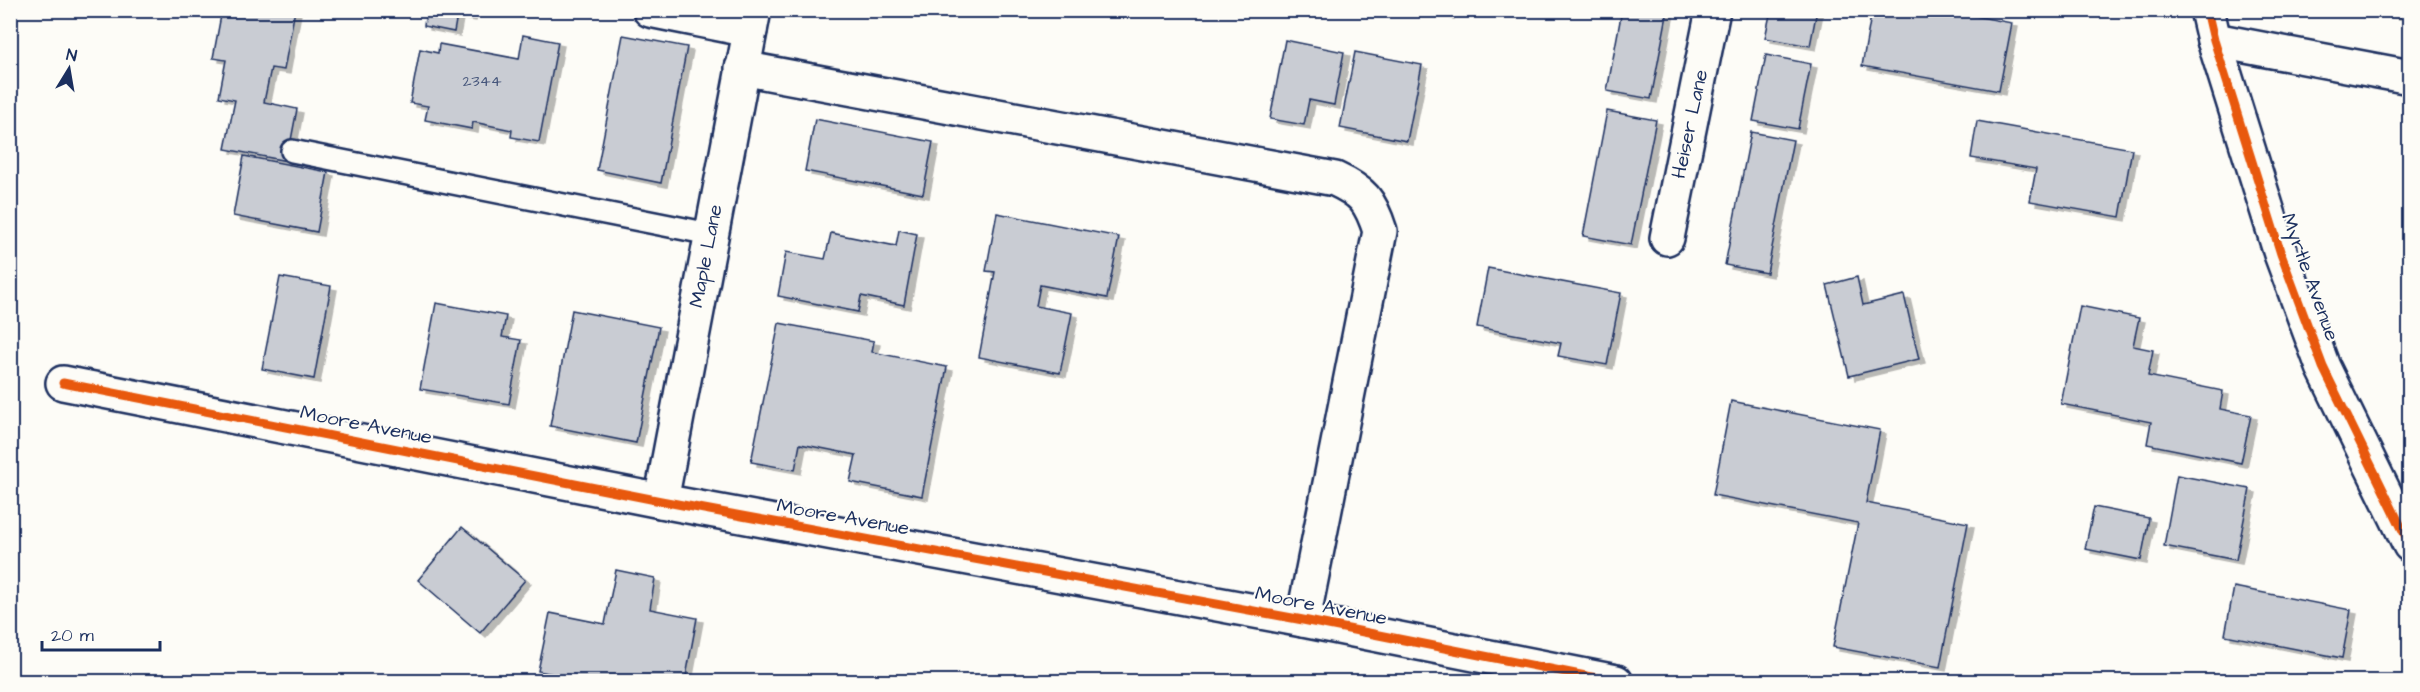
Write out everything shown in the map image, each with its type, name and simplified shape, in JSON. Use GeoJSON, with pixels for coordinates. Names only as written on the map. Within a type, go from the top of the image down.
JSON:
{"type":"FeatureCollection","features":[{"type":"Feature","properties":{"kind":"street"},"geometry":{"type":"LineString","coordinates":[[650,10],[752,20]]}},
{"type":"Feature","properties":{"kind":"street","name":"Heiser Lane"},"geometry":{"type":"LineString","coordinates":[[1667,238],[1713,10]]}},
{"type":"Feature","properties":{"kind":"street","name":"Maple Lane"},"geometry":{"type":"LineString","coordinates":[[661,501],[752,20]]}},
{"type":"Feature","properties":{"kind":"street"},"geometry":{"type":"LineString","coordinates":[[2211,25],[2409,77]]}},
{"type":"Feature","properties":{"kind":"street","name":"Myrtle Avenue"},"geometry":{"type":"LineString","coordinates":[[2211,25],[2281,255],[2323,367],[2409,545]]}},
{"type":"Feature","properties":{"kind":"street"},"geometry":{"type":"LineString","coordinates":[[742,68],[1335,178],[1358,190],[1373,208],[1380,231],[1303,620]]}},
{"type":"Feature","properties":{"kind":"street","name":"Moore Avenue"},"geometry":{"type":"LineString","coordinates":[[63,383],[661,501],[1303,620],[1616,681]]}},
{"type":"Feature","properties":{"kind":"lane"},"geometry":{"type":"LineString","coordinates":[[292,151],[710,234]]}},
{"type":"Feature","properties":{"kind":"building"},"geometry":{"type":"Polygon","coordinates":[[[222,10],[295,10],[284,70],[271,68],[264,102],[297,109],[287,161],[225,149],[235,100],[219,97],[226,60],[213,58],[222,10]]]}},
{"type":"Feature","properties":{"kind":"building"},"geometry":{"type":"Polygon","coordinates":[[[426,10],[472,10],[470,17],[457,15],[454,32],[424,26],[426,10]]]}},
{"type":"Feature","properties":{"kind":"building"},"geometry":{"type":"Polygon","coordinates":[[[1417,10],[1448,10],[1448,15],[1417,10]]]}},
{"type":"Feature","properties":{"kind":"building"},"geometry":{"type":"Polygon","coordinates":[[[1622,10],[1668,10],[1651,99],[1607,91],[1622,10]]]}},
{"type":"Feature","properties":{"kind":"building"},"geometry":{"type":"Polygon","coordinates":[[[1771,10],[1817,10],[1810,46],[1765,38],[1771,10]]]}},
{"type":"Feature","properties":{"kind":"building"},"geometry":{"type":"Polygon","coordinates":[[[1872,10],[1943,10],[2012,23],[1999,91],[1862,66],[1872,10]]]}},
{"type":"Feature","properties":{"kind":"building"},"geometry":{"type":"Polygon","coordinates":[[[2368,10],[2410,10],[2410,18],[2368,10]]]}},
{"type":"Feature","properties":{"kind":"building"},"geometry":{"type":"Polygon","coordinates":[[[523,35],[558,42],[539,142],[511,137],[512,130],[473,122],[472,129],[425,120],[428,106],[410,103],[420,49],[438,53],[439,44],[519,59],[523,35]]]}},
{"type":"Feature","properties":{"kind":"building"},"geometry":{"type":"Polygon","coordinates":[[[623,35],[687,47],[661,183],[597,170],[623,35]]]}},
{"type":"Feature","properties":{"kind":"building"},"geometry":{"type":"Polygon","coordinates":[[[1285,40],[1344,52],[1334,105],[1309,100],[1304,125],[1270,119],[1285,40]]]}},
{"type":"Feature","properties":{"kind":"building"},"geometry":{"type":"Polygon","coordinates":[[[1355,52],[1422,65],[1407,141],[1340,128],[1355,52]]]}},
{"type":"Feature","properties":{"kind":"building"},"geometry":{"type":"Polygon","coordinates":[[[1766,55],[1811,64],[1798,129],[1753,121],[1766,55]]]}},
{"type":"Feature","properties":{"kind":"building"},"geometry":{"type":"Polygon","coordinates":[[[1607,111],[1656,120],[1631,245],[1583,236],[1607,111]]]}},
{"type":"Feature","properties":{"kind":"building"},"geometry":{"type":"Polygon","coordinates":[[[815,119],[933,142],[923,194],[805,171],[815,119]]]}},
{"type":"Feature","properties":{"kind":"building"},"geometry":{"type":"Polygon","coordinates":[[[1977,121],[2132,149],[2120,217],[2030,201],[2036,169],[1971,158],[1977,121]]]}},
{"type":"Feature","properties":{"kind":"building"},"geometry":{"type":"Polygon","coordinates":[[[1751,132],[1793,140],[1767,273],[1725,265],[1751,132]]]}},
{"type":"Feature","properties":{"kind":"building"},"geometry":{"type":"Polygon","coordinates":[[[244,156],[328,172],[317,232],[233,216],[244,156]]]}},
{"type":"Feature","properties":{"kind":"building"},"geometry":{"type":"Polygon","coordinates":[[[997,213],[1119,237],[1107,298],[1040,285],[1036,306],[1072,313],[1060,373],[979,357],[995,272],[986,271],[997,213]]]}},
{"type":"Feature","properties":{"kind":"building"},"geometry":{"type":"Polygon","coordinates":[[[899,230],[917,234],[904,305],[861,296],[858,312],[778,296],[786,252],[825,259],[831,233],[896,246],[899,230]]]}},
{"type":"Feature","properties":{"kind":"building"},"geometry":{"type":"Polygon","coordinates":[[[1488,268],[1621,293],[1607,365],[1558,356],[1561,343],[1477,327],[1488,268]]]}},
{"type":"Feature","properties":{"kind":"building"},"geometry":{"type":"Polygon","coordinates":[[[280,277],[331,286],[314,379],[262,369],[280,277]]]}},
{"type":"Feature","properties":{"kind":"building"},"geometry":{"type":"Polygon","coordinates":[[[1857,277],[1863,305],[1904,295],[1919,359],[1849,376],[1827,285],[1857,277]]]}},
{"type":"Feature","properties":{"kind":"building"},"geometry":{"type":"Polygon","coordinates":[[[436,303],[506,316],[502,337],[521,340],[509,404],[420,389],[436,303]]]}},
{"type":"Feature","properties":{"kind":"building"},"geometry":{"type":"Polygon","coordinates":[[[2080,306],[2139,318],[2133,346],[2153,350],[2148,376],[2223,391],[2220,409],[2251,415],[2241,463],[2147,444],[2151,422],[2061,404],[2080,306]]]}},
{"type":"Feature","properties":{"kind":"building"},"geometry":{"type":"Polygon","coordinates":[[[572,310],[659,327],[636,443],[550,426],[572,310]]]}},
{"type":"Feature","properties":{"kind":"building"},"geometry":{"type":"Polygon","coordinates":[[[779,323],[874,341],[872,352],[947,367],[922,496],[850,482],[856,455],[800,444],[795,470],[751,462],[779,323]]]}},
{"type":"Feature","properties":{"kind":"building"},"geometry":{"type":"Polygon","coordinates":[[[1731,401],[1880,430],[1866,503],[1968,523],[1940,667],[1833,647],[1858,523],[1713,495],[1731,401]]]}},
{"type":"Feature","properties":{"kind":"building"},"geometry":{"type":"Polygon","coordinates":[[[2177,475],[2250,489],[2236,560],[2164,546],[2177,475]]]}},
{"type":"Feature","properties":{"kind":"building"},"geometry":{"type":"Polygon","coordinates":[[[2094,507],[2149,518],[2141,560],[2085,549],[2094,507]]]}},
{"type":"Feature","properties":{"kind":"building"},"geometry":{"type":"Polygon","coordinates":[[[462,527],[525,580],[480,633],[418,580],[462,527]]]}},
{"type":"Feature","properties":{"kind":"building"},"geometry":{"type":"Polygon","coordinates":[[[616,570],[655,578],[650,609],[697,618],[685,682],[594,682],[538,671],[550,613],[605,624],[616,570]]]}},
{"type":"Feature","properties":{"kind":"building"},"geometry":{"type":"Polygon","coordinates":[[[2234,587],[2351,610],[2342,658],[2225,635],[2234,587]]]}},
{"type":"Feature","properties":{"kind":"cycle path"},"geometry":{"type":"LineString","coordinates":[[2207,10],[2214,40],[2281,254],[2323,367],[2410,545]]}},
{"type":"Feature","properties":{"kind":"cycle path"},"geometry":{"type":"LineString","coordinates":[[63,383],[661,501],[1303,620],[1616,682]]}}]}
